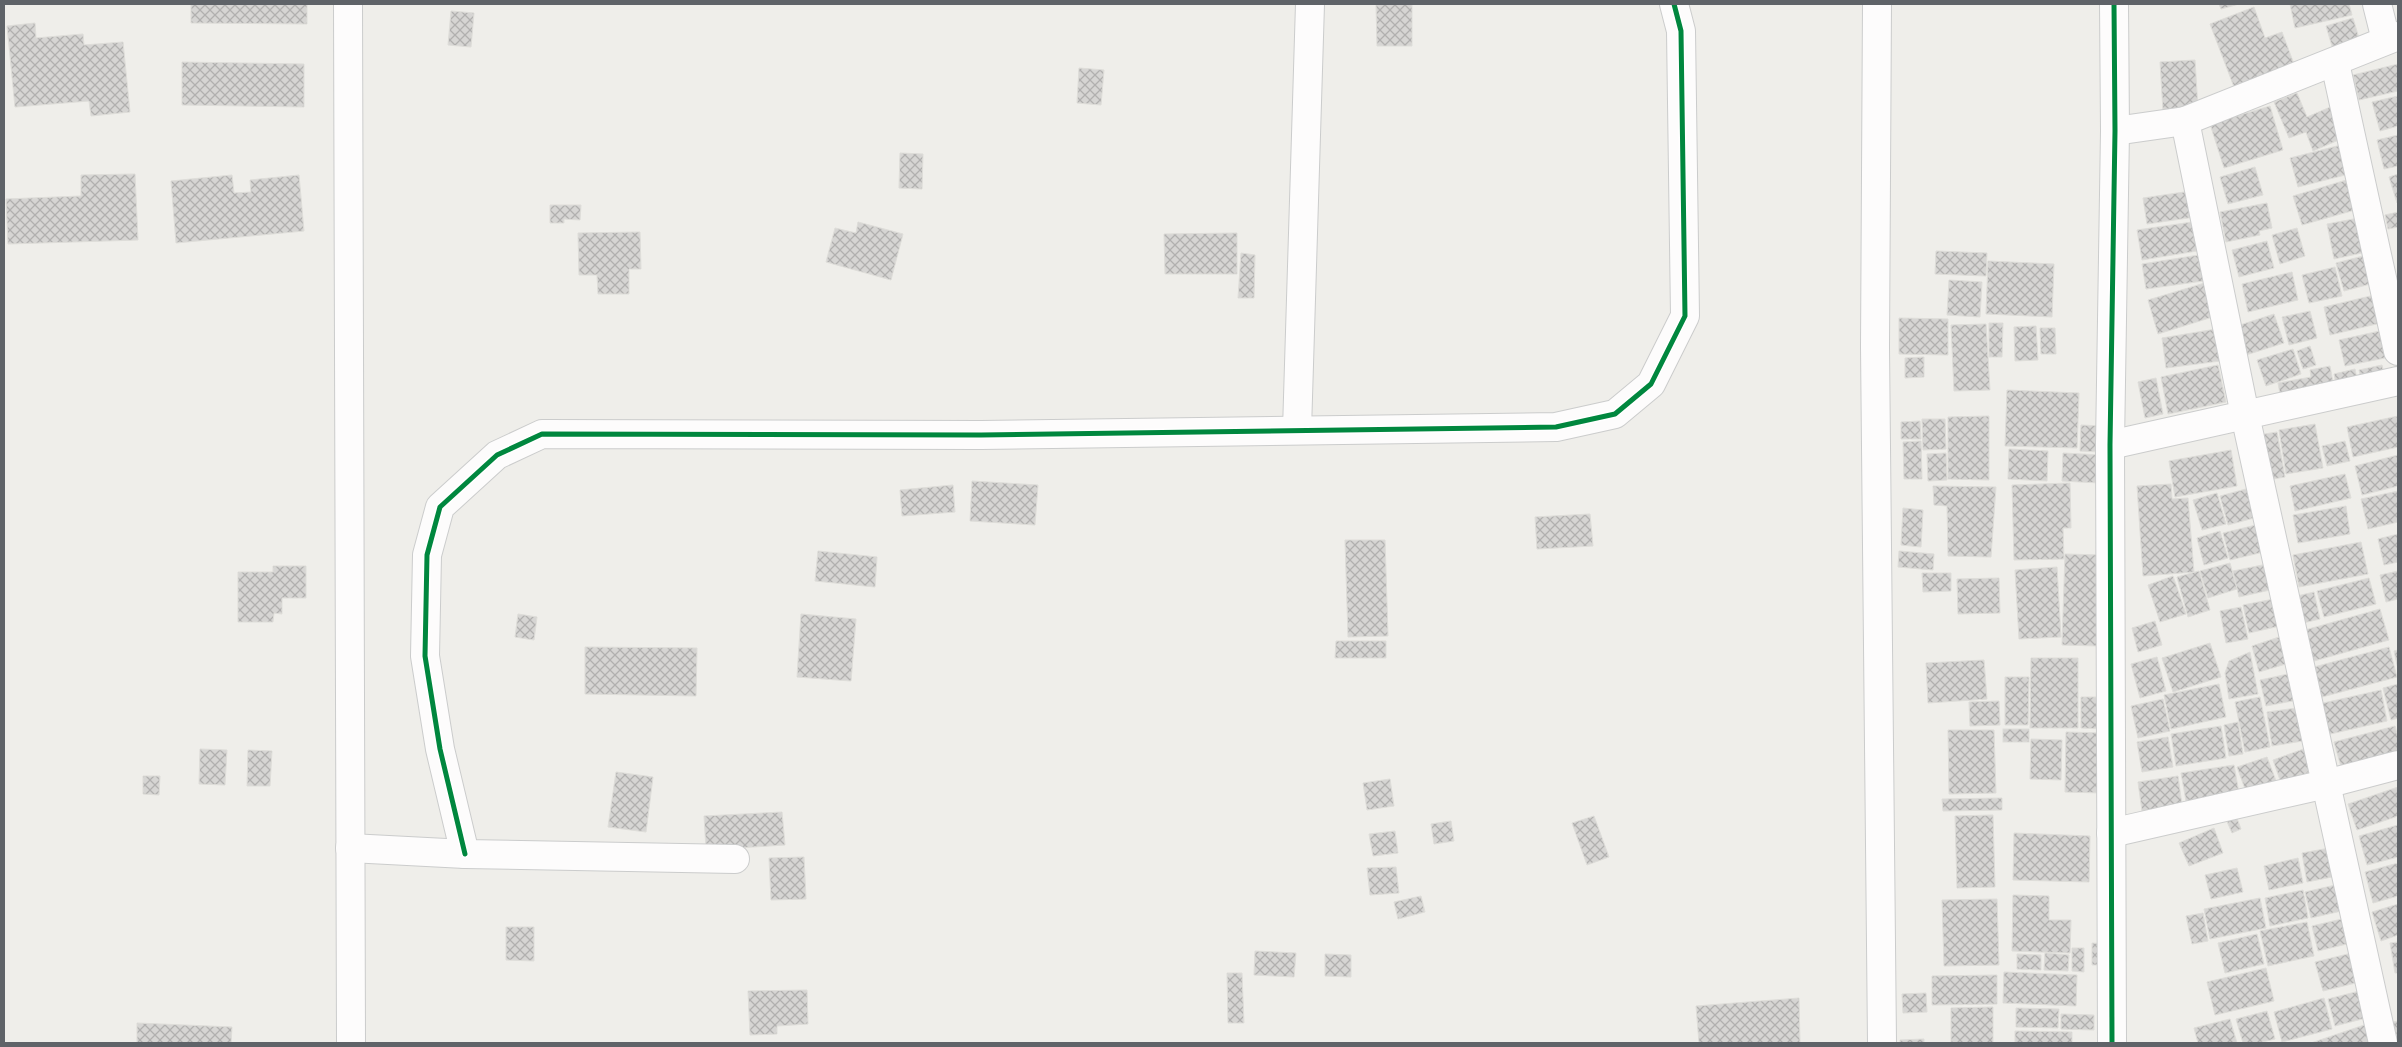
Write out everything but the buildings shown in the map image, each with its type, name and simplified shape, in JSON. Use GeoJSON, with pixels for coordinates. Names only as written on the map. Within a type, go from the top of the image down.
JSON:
{"type":"FeatureCollection","features":[{"type":"Feature","properties":{"kind":"street"},"geometry":{"type":"LineString","coordinates":[[348,4],[351,1043]]}},
{"type":"Feature","properties":{"kind":"street"},"geometry":{"type":"LineString","coordinates":[[1297,430],[1310,4]]}},
{"type":"Feature","properties":{"kind":"street"},"geometry":{"type":"LineString","coordinates":[[465,854],[440,749],[425,656],[427,555],[440,507],[497,454],[542,434],[981,435],[1556,427],[1615,414],[1651,384],[1685,316],[1681,31],[1674,4]]}},
{"type":"Feature","properties":{"kind":"street"},"geometry":{"type":"LineString","coordinates":[[1877,4],[1875,347],[1882,1043]]}},
{"type":"Feature","properties":{"kind":"street"},"geometry":{"type":"LineString","coordinates":[[2112,1043],[2110,444],[2115,131],[2114,4]]}},
{"type":"Feature","properties":{"kind":"street"},"geometry":{"type":"LineString","coordinates":[[2115,131],[2186,121],[2335,63],[2392,38],[2377,4]]}},
{"type":"Feature","properties":{"kind":"street"},"geometry":{"type":"LineString","coordinates":[[2335,63],[2398,351]]}},
{"type":"Feature","properties":{"kind":"street"},"geometry":{"type":"LineString","coordinates":[[2186,121],[2245,415],[2383,1043]]}},
{"type":"Feature","properties":{"kind":"street"},"geometry":{"type":"LineString","coordinates":[[2110,444],[2398,381]]}},
{"type":"Feature","properties":{"kind":"street"},"geometry":{"type":"LineString","coordinates":[[2111,833],[2326,784],[2398,765]]}},
{"type":"Feature","properties":{"kind":"street"},"geometry":{"type":"LineString","coordinates":[[350,848],[465,854],[735,859]]}},
{"type":"Feature","properties":{"kind":"cycle path"},"geometry":{"type":"LineString","coordinates":[[465,854],[440,749],[425,656],[427,555],[440,507],[497,455],[542,434],[981,435],[1556,427],[1615,414],[1651,384],[1685,316],[1681,31],[1674,4]]}},
{"type":"Feature","properties":{"kind":"cycle path"},"geometry":{"type":"LineString","coordinates":[[2112,1043],[2110,445],[2115,131],[2114,4]]}}]}
